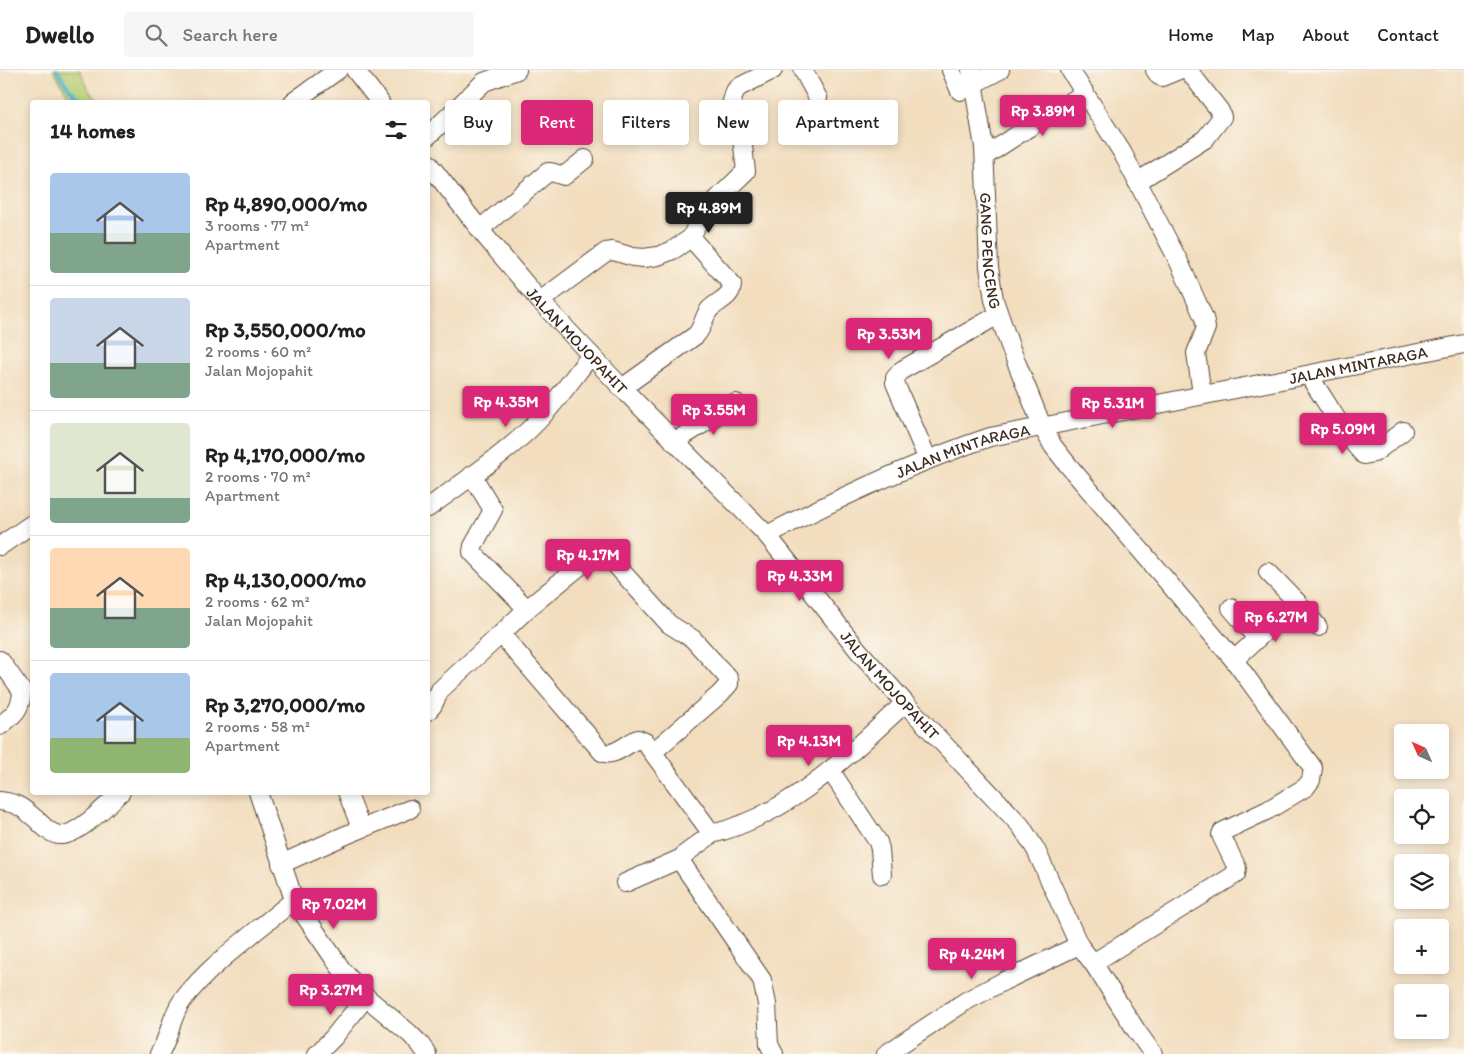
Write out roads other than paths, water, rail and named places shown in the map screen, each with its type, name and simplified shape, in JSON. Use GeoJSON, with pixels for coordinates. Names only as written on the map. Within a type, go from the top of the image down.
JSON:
{"type":"FeatureCollection","features":[{"type":"Feature","properties":{"kind":"street"},"geometry":{"type":"LineString","coordinates":[[296,100],[338,70]]}},
{"type":"Feature","properties":{"kind":"street"},"geometry":{"type":"LineString","coordinates":[[354,70],[378,100]]}},
{"type":"Feature","properties":{"kind":"street"},"geometry":{"type":"LineString","coordinates":[[430,134],[484,82],[517,70]]}},
{"type":"Feature","properties":{"kind":"street"},"geometry":{"type":"LineString","coordinates":[[540,301],[606,252],[613,250],[633,257],[644,258],[658,256],[673,250],[691,238],[699,220],[707,209],[746,171],[741,130],[732,101],[735,91],[738,87],[773,70]]}},
{"type":"Feature","properties":{"kind":"street"},"geometry":{"type":"LineString","coordinates":[[803,70],[818,98]]}},
{"type":"Feature","properties":{"kind":"street"},"geometry":{"type":"LineString","coordinates":[[951,70],[960,91],[1000,70]]}},
{"type":"Feature","properties":{"kind":"street","name":"GANG PENCENG"},"geometry":{"type":"LineString","coordinates":[[970,70],[985,156],[989,267],[992,290],[1010,350],[1042,426],[1068,465],[1234,660],[1313,768],[1311,780],[1306,787],[1268,810],[1222,832],[1223,842],[1237,868],[1236,874],[1093,963]]}},
{"type":"Feature","properties":{"kind":"street"},"geometry":{"type":"LineString","coordinates":[[1070,70],[1122,152],[1179,262],[1206,323],[1206,328],[1196,353],[1202,394]]}},
{"type":"Feature","properties":{"kind":"street"},"geometry":{"type":"LineString","coordinates":[[1155,70],[1162,77],[1179,70]]}},
{"type":"Feature","properties":{"kind":"street"},"geometry":{"type":"LineString","coordinates":[[1137,182],[1205,139],[1222,117],[1220,111],[1188,70]]}},
{"type":"Feature","properties":{"kind":"street"},"geometry":{"type":"LineString","coordinates":[[985,156],[1085,93]]}},
{"type":"Feature","properties":{"kind":"street"},"geometry":{"type":"LineString","coordinates":[[480,230],[548,172],[564,176],[585,159]]}},
{"type":"Feature","properties":{"kind":"street","name":"JALAN MOJOPAHIT"},"geometry":{"type":"LineString","coordinates":[[430,166],[480,230],[540,301],[674,442],[767,534],[858,650],[905,703],[1022,826],[1030,838],[1080,944],[1153,1054]]}},
{"type":"Feature","properties":{"kind":"street"},"geometry":{"type":"LineString","coordinates":[[622,388],[696,335],[710,309],[732,290],[732,284],[691,238]]}},
{"type":"Feature","properties":{"kind":"street"},"geometry":{"type":"LineString","coordinates":[[928,460],[894,378],[902,370],[998,315]]}},
{"type":"Feature","properties":{"kind":"street","name":"JALAN MINTARAGA"},"geometry":{"type":"LineString","coordinates":[[767,534],[872,483],[990,437],[1464,344]]}},
{"type":"Feature","properties":{"kind":"street"},"geometry":{"type":"LineString","coordinates":[[430,506],[509,447],[546,413],[591,354]]}},
{"type":"Feature","properties":{"kind":"street"},"geometry":{"type":"LineString","coordinates":[[1308,375],[1332,414],[1364,455],[1374,453],[1403,431]]}},
{"type":"Feature","properties":{"kind":"street"},"geometry":{"type":"LineString","coordinates":[[674,442],[736,402]]}},
{"type":"Feature","properties":{"kind":"street"},"geometry":{"type":"LineString","coordinates":[[472,475],[493,510],[473,546],[472,552],[527,610]]}},
{"type":"Feature","properties":{"kind":"street"},"geometry":{"type":"LineString","coordinates":[[0,546],[30,525]]}},
{"type":"Feature","properties":{"kind":"street"},"geometry":{"type":"LineString","coordinates":[[430,709],[442,689],[527,610],[596,554],[601,552],[606,554],[669,624],[694,639],[727,676],[730,682],[724,690],[652,752]]}},
{"type":"Feature","properties":{"kind":"street"},"geometry":{"type":"LineString","coordinates":[[1268,572],[1318,627]]}},
{"type":"Feature","properties":{"kind":"street"},"geometry":{"type":"LineString","coordinates":[[1234,660],[1297,602]]}},
{"type":"Feature","properties":{"kind":"street"},"geometry":{"type":"LineString","coordinates":[[1231,608],[1257,638]]}},
{"type":"Feature","properties":{"kind":"street"},"geometry":{"type":"LineString","coordinates":[[501,634],[602,752],[606,754],[613,753],[638,739],[645,742],[712,834]]}},
{"type":"Feature","properties":{"kind":"street"},"geometry":{"type":"LineString","coordinates":[[0,660],[22,691],[21,703],[15,713],[0,726]]}},
{"type":"Feature","properties":{"kind":"street"},"geometry":{"type":"LineString","coordinates":[[625,884],[682,858],[712,834],[746,824],[778,808],[807,789],[830,770],[905,703]]}},
{"type":"Feature","properties":{"kind":"street"},"geometry":{"type":"LineString","coordinates":[[830,770],[878,842],[882,875]]}},
{"type":"Feature","properties":{"kind":"street"},"geometry":{"type":"LineString","coordinates":[[0,800],[14,802],[23,807],[48,830],[62,836],[83,826],[118,795]]}},
{"type":"Feature","properties":{"kind":"street"},"geometry":{"type":"LineString","coordinates":[[259,795],[294,900],[342,970],[366,997],[409,1033],[427,1054]]}},
{"type":"Feature","properties":{"kind":"street"},"geometry":{"type":"LineString","coordinates":[[348,795],[361,828]]}},
{"type":"Feature","properties":{"kind":"street"},"geometry":{"type":"LineString","coordinates":[[281,864],[361,828],[410,809]]}},
{"type":"Feature","properties":{"kind":"street"},"geometry":{"type":"LineString","coordinates":[[682,858],[681,862],[688,874],[762,980],[767,1004],[770,1044],[774,1054]]}},
{"type":"Feature","properties":{"kind":"street"},"geometry":{"type":"LineString","coordinates":[[159,1054],[166,1044],[171,1022],[181,1003],[199,981],[294,900]]}},
{"type":"Feature","properties":{"kind":"street"},"geometry":{"type":"LineString","coordinates":[[886,1054],[966,1002],[1080,944]]}},
{"type":"Feature","properties":{"kind":"street"},"geometry":{"type":"LineString","coordinates":[[317,1054],[333,1038],[366,997]]}},
{"type":"Feature","properties":{"kind":"waterway"},"geometry":{"type":"LineString","coordinates":[[57,70],[69,89],[84,100]]}}]}
